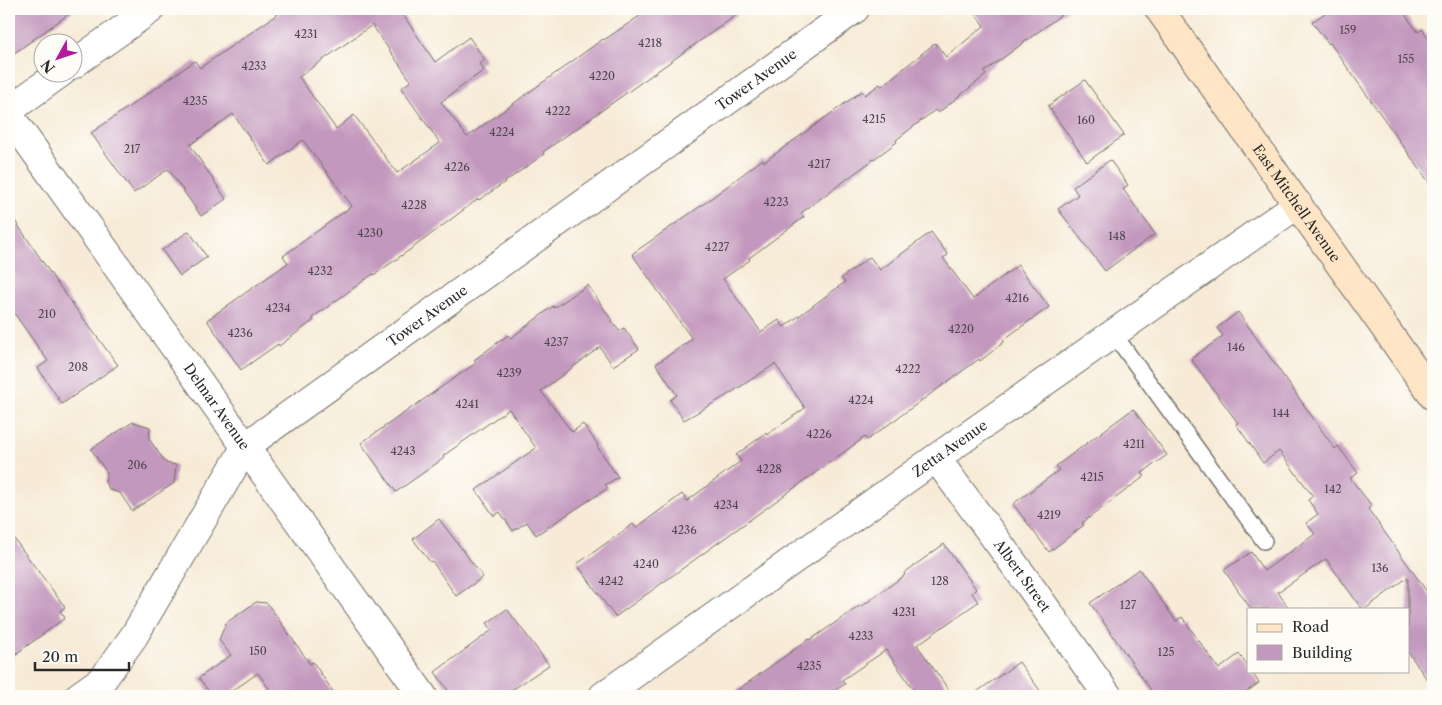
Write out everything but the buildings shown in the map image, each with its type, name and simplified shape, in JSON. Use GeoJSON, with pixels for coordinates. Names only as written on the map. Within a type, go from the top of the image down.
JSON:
{"type":"FeatureCollection","features":[{"type":"Feature","properties":{"kind":"street"},"geometry":{"type":"LineString","coordinates":[[82,58],[151,9]]}},
{"type":"Feature","properties":{"kind":"street","name":"Tower Avenue"},"geometry":{"type":"LineString","coordinates":[[79,696],[103,679],[134,636],[246,446],[855,9]]}},
{"type":"Feature","properties":{"kind":"street","name":"East Mitchell Avenue"},"geometry":{"type":"LineString","coordinates":[[1159,9],[1433,396]]}},
{"type":"Feature","properties":{"kind":"street"},"geometry":{"type":"LineString","coordinates":[[9,110],[48,82]]}},
{"type":"Feature","properties":{"kind":"street","name":"Delmar Avenue"},"geometry":{"type":"LineString","coordinates":[[9,115],[423,696]]}},
{"type":"Feature","properties":{"kind":"street","name":"Zetta Avenue"},"geometry":{"type":"LineString","coordinates":[[603,696],[936,458],[1298,204]]}},
{"type":"Feature","properties":{"kind":"street","name":"Albert Street"},"geometry":{"type":"LineString","coordinates":[[936,458],[1108,696]]}},
{"type":"Feature","properties":{"kind":"lane"},"geometry":{"type":"LineString","coordinates":[[1113,333],[1264,541]]}}]}
